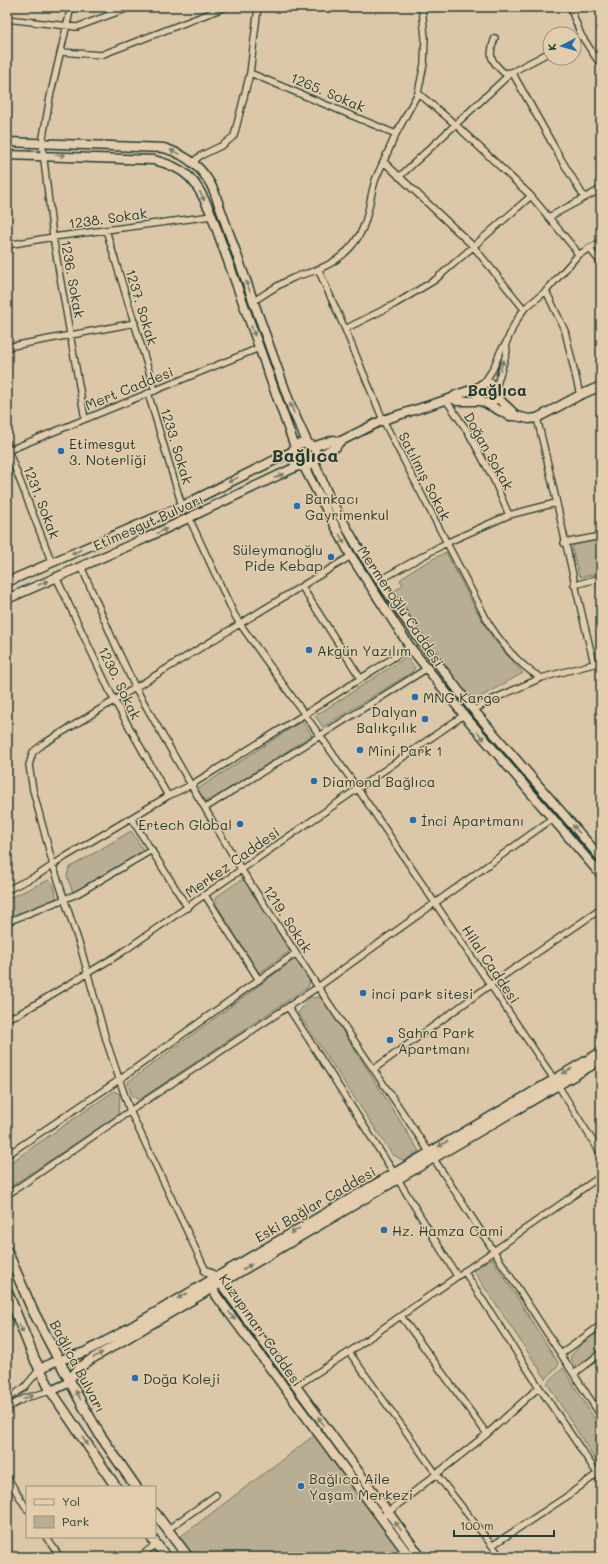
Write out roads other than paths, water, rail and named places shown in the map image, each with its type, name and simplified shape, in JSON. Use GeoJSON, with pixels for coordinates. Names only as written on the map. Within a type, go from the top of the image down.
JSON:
{"type":"FeatureCollection","features":[{"type":"Feature","properties":{"kind":"main road"},"geometry":{"type":"LineString","coordinates":[[7,142],[164,148],[185,157],[201,170],[210,183],[292,409],[314,450],[315,459]]}},
{"type":"Feature","properties":{"kind":"main road"},"geometry":{"type":"LineString","coordinates":[[7,155],[139,158],[166,163],[184,171],[194,182],[212,216],[260,348],[294,449],[293,458],[301,467],[308,466],[315,459],[336,447],[339,442],[383,420],[449,399],[480,386],[492,384],[502,403],[512,410],[516,416]]}},
{"type":"Feature","properties":{"kind":"main road"},"geometry":{"type":"LineString","coordinates":[[480,386],[477,396],[483,402],[504,414],[524,418],[537,418],[580,395],[601,386]]}},
{"type":"Feature","properties":{"kind":"main road"},"geometry":{"type":"LineString","coordinates":[[449,399],[458,401],[492,402],[496,392]]}},
{"type":"Feature","properties":{"kind":"main road"},"geometry":{"type":"LineString","coordinates":[[294,449],[302,444],[310,445],[334,440],[339,442]]}},
{"type":"Feature","properties":{"kind":"main road","name":"Etimesgut Bulvarı"},"geometry":{"type":"LineString","coordinates":[[7,582],[182,506],[294,449]]}},
{"type":"Feature","properties":{"kind":"main road","name":"Mermeroğlu Caddesi"},"geometry":{"type":"LineString","coordinates":[[315,459],[330,497],[360,550],[417,636],[474,710],[601,858]]}},
{"type":"Feature","properties":{"kind":"main road","name":"Etimesgut Bulvarı"},"geometry":{"type":"LineString","coordinates":[[7,599],[301,467]]}},
{"type":"Feature","properties":{"kind":"main road","name":"Mermeroğlu Caddesi"},"geometry":{"type":"LineString","coordinates":[[301,467],[352,556],[410,647],[426,669],[601,875]]}},
{"type":"Feature","properties":{"kind":"main road","name":"Eski Bağlar Caddesi"},"geometry":{"type":"LineString","coordinates":[[39,1370],[44,1366],[59,1360],[85,1352],[214,1283],[556,1082],[601,1052]]}},
{"type":"Feature","properties":{"kind":"main road"},"geometry":{"type":"LineString","coordinates":[[556,1082],[601,1060]]}},
{"type":"Feature","properties":{"kind":"main road","name":"Bağlıca Bulvarı"},"geometry":{"type":"LineString","coordinates":[[7,1251],[32,1309],[91,1420],[135,1486]]}},
{"type":"Feature","properties":{"kind":"main road","name":"Kuzupınarı Caddesi"},"geometry":{"type":"LineString","coordinates":[[206,1270],[410,1557]]}},
{"type":"Feature","properties":{"kind":"main road"},"geometry":{"type":"LineString","coordinates":[[51,1391],[70,1380],[78,1369],[90,1360],[214,1283]]}},
{"type":"Feature","properties":{"kind":"main road","name":"Kuzupınarı Caddesi"},"geometry":{"type":"LineString","coordinates":[[214,1283],[295,1387],[421,1557]]}},
{"type":"Feature","properties":{"kind":"main road"},"geometry":{"type":"LineString","coordinates":[[7,1291],[39,1370],[51,1391],[115,1486]]}},
{"type":"Feature","properties":{"kind":"main road"},"geometry":{"type":"LineString","coordinates":[[156,1514],[188,1557]]}},
{"type":"Feature","properties":{"kind":"main road"},"geometry":{"type":"LineString","coordinates":[[153,1540],[166,1557]]}},
{"type":"Feature","properties":{"kind":"street","name":"1236. Sokak"},"geometry":{"type":"LineString","coordinates":[[71,7],[50,97],[42,143],[53,237],[85,419]]}},
{"type":"Feature","properties":{"kind":"street"},"geometry":{"type":"LineString","coordinates":[[7,19],[56,24],[77,28],[131,7]]}},
{"type":"Feature","properties":{"kind":"street"},"geometry":{"type":"LineString","coordinates":[[61,52],[101,55],[226,7]]}},
{"type":"Feature","properties":{"kind":"street"},"geometry":{"type":"LineString","coordinates":[[193,162],[200,156],[224,145],[234,136],[250,73],[258,7]]}},
{"type":"Feature","properties":{"kind":"street"},"geometry":{"type":"LineString","coordinates":[[254,301],[288,280],[318,270],[348,250],[360,234],[368,216],[373,186],[396,134],[418,92],[424,64],[422,7]]}},
{"type":"Feature","properties":{"kind":"street"},"geometry":{"type":"LineString","coordinates":[[570,7],[577,26]]}},
{"type":"Feature","properties":{"kind":"street"},"geometry":{"type":"LineString","coordinates":[[582,36],[601,63]]}},
{"type":"Feature","properties":{"kind":"street"},"geometry":{"type":"LineString","coordinates":[[495,38],[491,47],[492,60],[504,74],[512,72],[542,56]]}},
{"type":"Feature","properties":{"kind":"street"},"geometry":{"type":"LineString","coordinates":[[399,176],[512,72]]}},
{"type":"Feature","properties":{"kind":"street"},"geometry":{"type":"LineString","coordinates":[[512,72],[584,197]]}},
{"type":"Feature","properties":{"kind":"street","name":"1265. Sokak"},"geometry":{"type":"LineString","coordinates":[[250,73],[396,134]]}},
{"type":"Feature","properties":{"kind":"street"},"geometry":{"type":"LineString","coordinates":[[418,92],[455,124],[532,196],[575,249],[578,256]]}},
{"type":"Feature","properties":{"kind":"street"},"geometry":{"type":"LineString","coordinates":[[384,162],[473,246],[524,309]]}},
{"type":"Feature","properties":{"kind":"street"},"geometry":{"type":"LineString","coordinates":[[549,217],[601,189]]}},
{"type":"Feature","properties":{"kind":"street"},"geometry":{"type":"LineString","coordinates":[[345,329],[395,304],[435,280],[532,196]]}},
{"type":"Feature","properties":{"kind":"street","name":"1238. Sokak"},"geometry":{"type":"LineString","coordinates":[[7,245],[53,237],[212,216]]}},
{"type":"Feature","properties":{"kind":"street","name":"1237. Sokak"},"geometry":{"type":"LineString","coordinates":[[106,230],[155,391]]}},
{"type":"Feature","properties":{"kind":"street"},"geometry":{"type":"LineString","coordinates":[[480,386],[493,369],[511,329],[524,309],[546,291],[578,256],[601,242]]}},
{"type":"Feature","properties":{"kind":"street"},"geometry":{"type":"LineString","coordinates":[[589,248],[601,264]]}},
{"type":"Feature","properties":{"kind":"street","name":"Satılmış Sokak"},"geometry":{"type":"LineString","coordinates":[[318,270],[345,329],[383,420],[446,543],[496,635],[519,660],[541,678]]}},
{"type":"Feature","properties":{"kind":"street"},"geometry":{"type":"LineString","coordinates":[[546,291],[565,331],[580,395]]}},
{"type":"Feature","properties":{"kind":"street"},"geometry":{"type":"LineString","coordinates":[[7,347],[135,323]]}},
{"type":"Feature","properties":{"kind":"street"},"geometry":{"type":"LineString","coordinates":[[496,392],[506,351],[506,343]]}},
{"type":"Feature","properties":{"kind":"street","name":"Mert Caddesi"},"geometry":{"type":"LineString","coordinates":[[8,450],[260,348]]}},
{"type":"Feature","properties":{"kind":"street","name":"1233. Sokak"},"geometry":{"type":"LineString","coordinates":[[148,393],[182,506]]}},
{"type":"Feature","properties":{"kind":"street","name":"Doğan Sokak"},"geometry":{"type":"LineString","coordinates":[[449,399],[493,478],[509,515]]}},
{"type":"Feature","properties":{"kind":"street"},"geometry":{"type":"LineString","coordinates":[[537,418],[564,543],[594,663]]}},
{"type":"Feature","properties":{"kind":"street","name":"1231. Sokak"},"geometry":{"type":"LineString","coordinates":[[7,444],[52,563]]}},
{"type":"Feature","properties":{"kind":"street"},"geometry":{"type":"LineString","coordinates":[[380,580],[446,543],[509,515],[556,503]]}},
{"type":"Feature","properties":{"kind":"street","name":"Hilal Caddesi"},"geometry":{"type":"LineString","coordinates":[[189,518],[240,624],[358,789],[556,1082],[601,1154]]}},
{"type":"Feature","properties":{"kind":"street"},"geometry":{"type":"LineString","coordinates":[[564,543],[601,536]]}},
{"type":"Feature","properties":{"kind":"street"},"geometry":{"type":"LineString","coordinates":[[206,1270],[130,1111],[119,1080],[107,1043],[88,973],[53,865],[29,772],[31,758],[36,748],[352,556]]}},
{"type":"Feature","properties":{"kind":"street","name":"1219. Sokak"},"geometry":{"type":"LineString","coordinates":[[81,566],[135,687],[241,869],[318,987],[432,1156],[601,1416]]}},
{"type":"Feature","properties":{"kind":"street","name":"1230. Sokak"},"geometry":{"type":"LineString","coordinates":[[56,577],[114,700],[168,796]]}},
{"type":"Feature","properties":{"kind":"street"},"geometry":{"type":"LineString","coordinates":[[574,585],[601,578]]}},
{"type":"Feature","properties":{"kind":"street"},"geometry":{"type":"LineString","coordinates":[[302,587],[360,679]]}},
{"type":"Feature","properties":{"kind":"street"},"geometry":{"type":"LineString","coordinates":[[7,890],[38,875],[131,818],[191,784],[410,647]]}},
{"type":"Feature","properties":{"kind":"street"},"geometry":{"type":"LineString","coordinates":[[474,710],[491,700],[541,678],[601,662]]}},
{"type":"Feature","properties":{"kind":"street"},"geometry":{"type":"LineString","coordinates":[[205,808],[426,669]]}},
{"type":"Feature","properties":{"kind":"street","name":"Merkez Caddesi"},"geometry":{"type":"LineString","coordinates":[[7,1018],[19,1014],[118,955],[188,908],[241,869],[464,715]]}},
{"type":"Feature","properties":{"kind":"street"},"geometry":{"type":"LineString","coordinates":[[131,818],[188,908]]}},
{"type":"Feature","properties":{"kind":"street"},"geometry":{"type":"LineString","coordinates":[[7,1195],[130,1111],[318,987],[552,819]]}},
{"type":"Feature","properties":{"kind":"street"},"geometry":{"type":"LineString","coordinates":[[7,922],[77,894],[152,850]]}},
{"type":"Feature","properties":{"kind":"street"},"geometry":{"type":"LineString","coordinates":[[205,895],[259,980]]}},
{"type":"Feature","properties":{"kind":"street"},"geometry":{"type":"LineString","coordinates":[[374,1069],[490,985],[601,908]]}},
{"type":"Feature","properties":{"kind":"street"},"geometry":{"type":"LineString","coordinates":[[7,1155],[119,1080],[296,953]]}},
{"type":"Feature","properties":{"kind":"street"},"geometry":{"type":"LineString","coordinates":[[288,1007],[396,1176],[457,1276]]}},
{"type":"Feature","properties":{"kind":"street"},"geometry":{"type":"LineString","coordinates":[[295,1387],[349,1352],[601,1176]]}},
{"type":"Feature","properties":{"kind":"street"},"geometry":{"type":"LineString","coordinates":[[464,1271],[539,1387],[599,1472],[601,1479]]}},
{"type":"Feature","properties":{"kind":"street"},"geometry":{"type":"LineString","coordinates":[[401,1316],[487,1434]]}},
{"type":"Feature","properties":{"kind":"street"},"geometry":{"type":"LineString","coordinates":[[561,1354],[601,1325]]}},
{"type":"Feature","properties":{"kind":"street"},"geometry":{"type":"LineString","coordinates":[[349,1352],[437,1475],[501,1557]]}},
{"type":"Feature","properties":{"kind":"street"},"geometry":{"type":"LineString","coordinates":[[574,1374],[601,1353]]}},
{"type":"Feature","properties":{"kind":"street"},"geometry":{"type":"LineString","coordinates":[[7,1399],[24,1388],[39,1370]]}},
{"type":"Feature","properties":{"kind":"street"},"geometry":{"type":"LineString","coordinates":[[381,1518],[487,1434],[539,1387]]}},
{"type":"Feature","properties":{"kind":"street"},"geometry":{"type":"LineString","coordinates":[[7,1408],[25,1398],[51,1391]]}},
{"type":"Feature","properties":{"kind":"street"},"geometry":{"type":"LineString","coordinates":[[493,1545],[566,1497],[599,1472]]}},
{"type":"Feature","properties":{"kind":"street"},"geometry":{"type":"LineString","coordinates":[[7,1478],[26,1507]]}},
{"type":"Feature","properties":{"kind":"street"},"geometry":{"type":"LineString","coordinates":[[167,1530],[216,1495]]}},
{"type":"Feature","properties":{"kind":"street"},"geometry":{"type":"LineString","coordinates":[[47,1538],[60,1557]]}},
{"type":"Feature","properties":{"kind":"street"},"geometry":{"type":"LineString","coordinates":[[140,1557],[153,1540]]}},
{"type":"Feature","properties":{"kind":"place","name":"Etimesgut 3. Noterliği"},"geometry":{"type":"Point","coordinates":[61,451]}},
{"type":"Feature","properties":{"kind":"place","name":"Bankacı Gayrimenkul"},"geometry":{"type":"Point","coordinates":[297,506]}},
{"type":"Feature","properties":{"kind":"place","name":"Süleymanoğlu Pide Kebap"},"geometry":{"type":"Point","coordinates":[331,557]}},
{"type":"Feature","properties":{"kind":"place","name":"Akgün Yazılım"},"geometry":{"type":"Point","coordinates":[309,650]}},
{"type":"Feature","properties":{"kind":"place","name":"MNG Kargo"},"geometry":{"type":"Point","coordinates":[415,697]}},
{"type":"Feature","properties":{"kind":"place","name":"Dalyan Balıkçılık"},"geometry":{"type":"Point","coordinates":[425,719]}},
{"type":"Feature","properties":{"kind":"place","name":"Mini Park 1"},"geometry":{"type":"Point","coordinates":[360,750]}},
{"type":"Feature","properties":{"kind":"place","name":"Diamond Bağlıca"},"geometry":{"type":"Point","coordinates":[314,781]}},
{"type":"Feature","properties":{"kind":"place","name":"İnci Apartmanı"},"geometry":{"type":"Point","coordinates":[413,820]}},
{"type":"Feature","properties":{"kind":"place","name":"Ertech Global"},"geometry":{"type":"Point","coordinates":[240,824]}},
{"type":"Feature","properties":{"kind":"place","name":"inci park sitesi"},"geometry":{"type":"Point","coordinates":[363,993]}},
{"type":"Feature","properties":{"kind":"place","name":"Sahra Park Apartmanı"},"geometry":{"type":"Point","coordinates":[390,1040]}},
{"type":"Feature","properties":{"kind":"place","name":"Hz. Hamza Cami"},"geometry":{"type":"Point","coordinates":[384,1230]}},
{"type":"Feature","properties":{"kind":"place","name":"Doğa Koleji"},"geometry":{"type":"Point","coordinates":[135,1378]}},
{"type":"Feature","properties":{"kind":"place","name":"Bağlıca Aile Yaşam Merkezi"},"geometry":{"type":"Point","coordinates":[301,1486]}},
{"type":"Feature","properties":{"kind":"district","name":"Bağlıca"},"geometry":{"type":"Point","coordinates":[497,389]}},
{"type":"Feature","properties":{"kind":"district","name":"Bağlıca"},"geometry":{"type":"Point","coordinates":[305,455]}}]}
